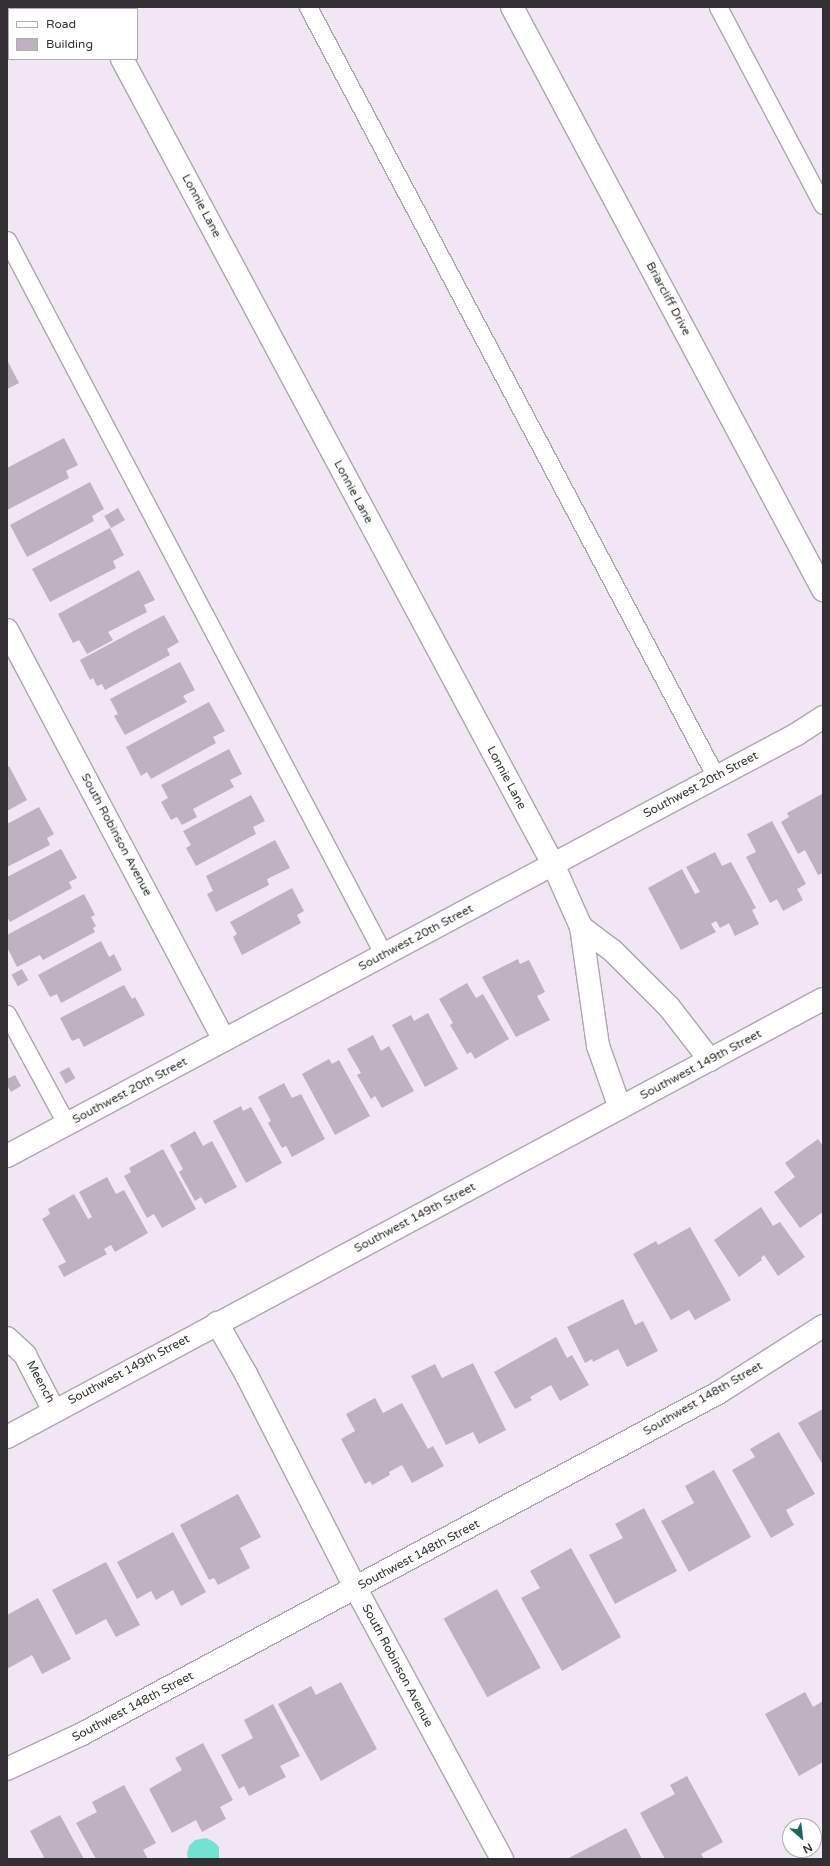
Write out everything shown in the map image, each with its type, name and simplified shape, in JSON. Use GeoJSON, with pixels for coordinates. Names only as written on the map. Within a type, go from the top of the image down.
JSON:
{"type":"FeatureCollection","features":[{"type":"Feature","properties":{"kind":"street","name":"Briarcliff Drive"},"geometry":{"type":"LineString","coordinates":[[512,7],[823,590]]}},
{"type":"Feature","properties":{"kind":"street","name":"Lonnie Lane"},"geometry":{"type":"LineString","coordinates":[[123,60],[553,864],[581,927],[598,1046],[620,1108]]}},
{"type":"Feature","properties":{"kind":"street","name":"South Robinson Avenue"},"geometry":{"type":"LineString","coordinates":[[7,630],[224,1040]]}},
{"type":"Feature","properties":{"kind":"street","name":"Southwest 20th Street"},"geometry":{"type":"LineString","coordinates":[[7,1156],[797,734],[823,718]]}},
{"type":"Feature","properties":{"kind":"street","name":"Lonnie Lane"},"geometry":{"type":"LineString","coordinates":[[581,927],[613,951],[669,1007],[710,1060]]}},
{"type":"Feature","properties":{"kind":"street","name":"Southwest 149th Street"},"geometry":{"type":"LineString","coordinates":[[7,1437],[823,999]]}},
{"type":"Feature","properties":{"kind":"street","name":"South Robinson Avenue"},"geometry":{"type":"LineString","coordinates":[[217,1323],[246,1374],[356,1589],[502,1859]]}},
{"type":"Feature","properties":{"kind":"street","name":"Southwest 148th Street"},"geometry":{"type":"LineString","coordinates":[[7,1770],[82,1734],[296,1619],[356,1589],[718,1393],[823,1326]]}},
{"type":"Feature","properties":{"kind":"street","name":"Meench"},"geometry":{"type":"LineString","coordinates":[[7,1338],[25,1355],[54,1411]]}},
{"type":"Feature","properties":{"kind":"lane"},"geometry":{"type":"LineString","coordinates":[[308,7],[716,777]]}},
{"type":"Feature","properties":{"kind":"lane"},"geometry":{"type":"LineString","coordinates":[[718,7],[823,205]]}},
{"type":"Feature","properties":{"kind":"lane"},"geometry":{"type":"LineString","coordinates":[[7,240],[384,955]]}},
{"type":"Feature","properties":{"kind":"lane"},"geometry":{"type":"LineString","coordinates":[[7,1014],[67,1125]]}},
{"type":"Feature","properties":{"kind":"shaded area"},"geometry":{"type":"Polygon","coordinates":[[[206,1838],[214,1842],[219,1847],[219,1859],[188,1859],[187,1854],[189,1846],[195,1840],[206,1838]]]}},
{"type":"Feature","properties":{"kind":"building"},"geometry":{"type":"Polygon","coordinates":[[[7,360],[19,383],[7,389],[7,360]]]}},
{"type":"Feature","properties":{"kind":"building"},"geometry":{"type":"Polygon","coordinates":[[[64,438],[78,465],[66,471],[69,478],[7,510],[7,468],[64,438]]]}},
{"type":"Feature","properties":{"kind":"building"},"geometry":{"type":"Polygon","coordinates":[[[90,482],[104,509],[92,516],[94,521],[27,557],[10,525],[90,482]]]}},
{"type":"Feature","properties":{"kind":"building"},"geometry":{"type":"Polygon","coordinates":[[[118,508],[125,520],[111,528],[104,516],[118,508]]]}},
{"type":"Feature","properties":{"kind":"building"},"geometry":{"type":"Polygon","coordinates":[[[110,528],[124,555],[113,561],[116,568],[50,602],[32,569],[110,528]]]}},
{"type":"Feature","properties":{"kind":"building"},"geometry":{"type":"Polygon","coordinates":[[[139,570],[155,600],[144,605],[147,612],[108,632],[113,640],[87,654],[79,640],[73,643],[58,614],[139,570]]]}},
{"type":"Feature","properties":{"kind":"building"},"geometry":{"type":"Polygon","coordinates":[[[164,615],[179,642],[167,649],[170,655],[105,690],[102,684],[97,686],[93,678],[90,680],[80,660],[164,615]]]}},
{"type":"Feature","properties":{"kind":"building"},"geometry":{"type":"Polygon","coordinates":[[[180,662],[195,690],[183,696],[187,702],[125,735],[114,716],[118,714],[110,699],[180,662]]]}},
{"type":"Feature","properties":{"kind":"building"},"geometry":{"type":"Polygon","coordinates":[[[209,702],[225,731],[213,737],[216,743],[151,779],[147,772],[141,776],[126,747],[209,702]]]}},
{"type":"Feature","properties":{"kind":"building"},"geometry":{"type":"Polygon","coordinates":[[[229,749],[242,774],[230,780],[234,787],[193,809],[197,817],[182,825],[177,817],[171,820],[161,802],[168,798],[161,785],[229,749]]]}},
{"type":"Feature","properties":{"kind":"building"},"geometry":{"type":"Polygon","coordinates":[[[9,766],[27,800],[7,811],[7,768],[9,766]]]}},
{"type":"Feature","properties":{"kind":"building"},"geometry":{"type":"Polygon","coordinates":[[[822,794],[823,873],[818,875],[805,850],[798,854],[781,822],[789,817],[787,813],[822,794]]]}},
{"type":"Feature","properties":{"kind":"building"},"geometry":{"type":"Polygon","coordinates":[[[251,795],[265,821],[253,827],[256,834],[196,866],[186,848],[191,845],[183,831],[251,795]]]}},
{"type":"Feature","properties":{"kind":"building"},"geometry":{"type":"Polygon","coordinates":[[[39,807],[54,834],[47,838],[50,845],[7,867],[7,824],[39,807]]]}},
{"type":"Feature","properties":{"kind":"building"},"geometry":{"type":"Polygon","coordinates":[[[772,821],[806,884],[797,889],[803,900],[783,911],[777,899],[770,903],[746,857],[756,852],[747,834],[772,821]]]}},
{"type":"Feature","properties":{"kind":"building"},"geometry":{"type":"Polygon","coordinates":[[[275,840],[290,868],[267,879],[269,885],[216,912],[207,894],[213,891],[206,876],[275,840]]]}},
{"type":"Feature","properties":{"kind":"building"},"geometry":{"type":"Polygon","coordinates":[[[61,849],[77,878],[69,882],[72,888],[10,922],[7,917],[7,877],[61,849]]]}},
{"type":"Feature","properties":{"kind":"building"},"geometry":{"type":"Polygon","coordinates":[[[715,852],[722,866],[731,862],[756,908],[752,910],[759,924],[735,936],[729,923],[720,928],[716,921],[711,924],[716,932],[681,950],[648,888],[682,869],[695,894],[700,892],[686,867],[715,852]]]}},
{"type":"Feature","properties":{"kind":"building"},"geometry":{"type":"Polygon","coordinates":[[[292,888],[304,911],[297,915],[301,923],[242,955],[233,937],[237,934],[230,922],[292,888]]]}},
{"type":"Feature","properties":{"kind":"building"},"geometry":{"type":"Polygon","coordinates":[[[84,894],[95,915],[91,917],[96,926],[93,928],[95,932],[43,960],[40,955],[17,967],[7,947],[7,935],[84,894]]]}},
{"type":"Feature","properties":{"kind":"building"},"geometry":{"type":"Polygon","coordinates":[[[101,941],[109,957],[114,954],[122,970],[61,1003],[57,994],[50,997],[38,975],[101,941]]]}},
{"type":"Feature","properties":{"kind":"building"},"geometry":{"type":"Polygon","coordinates":[[[518,959],[520,964],[529,960],[545,992],[537,996],[550,1020],[516,1037],[482,977],[518,959]]]}},
{"type":"Feature","properties":{"kind":"building"},"geometry":{"type":"Polygon","coordinates":[[[22,969],[28,980],[18,986],[12,975],[22,969]]]}},
{"type":"Feature","properties":{"kind":"building"},"geometry":{"type":"Polygon","coordinates":[[[467,983],[476,998],[483,994],[509,1039],[475,1059],[471,1052],[467,1054],[450,1025],[453,1023],[439,999],[467,983]]]}},
{"type":"Feature","properties":{"kind":"building"},"geometry":{"type":"Polygon","coordinates":[[[124,985],[132,999],[135,997],[145,1015],[84,1047],[79,1038],[72,1041],[60,1018],[124,985]]]}},
{"type":"Feature","properties":{"kind":"building"},"geometry":{"type":"Polygon","coordinates":[[[428,1013],[458,1069],[425,1087],[392,1025],[411,1015],[414,1021],[428,1013]]]}},
{"type":"Feature","properties":{"kind":"building"},"geometry":{"type":"Polygon","coordinates":[[[373,1035],[381,1051],[389,1046],[414,1091],[382,1108],[375,1096],[371,1099],[357,1075],[361,1073],[347,1049],[373,1035]]]}},
{"type":"Feature","properties":{"kind":"building"},"geometry":{"type":"Polygon","coordinates":[[[329,1059],[332,1064],[339,1060],[370,1116],[335,1135],[302,1074],[329,1059]]]}},
{"type":"Feature","properties":{"kind":"building"},"geometry":{"type":"Polygon","coordinates":[[[69,1067],[75,1078],[66,1084],[59,1072],[69,1067]]]}},
{"type":"Feature","properties":{"kind":"building"},"geometry":{"type":"Polygon","coordinates":[[[15,1075],[21,1086],[11,1092],[7,1085],[7,1079],[15,1075]]]}},
{"type":"Feature","properties":{"kind":"building"},"geometry":{"type":"Polygon","coordinates":[[[284,1083],[292,1098],[301,1094],[325,1139],[292,1157],[286,1146],[282,1148],[268,1123],[271,1121],[258,1097],[284,1083]]]}},
{"type":"Feature","properties":{"kind":"building"},"geometry":{"type":"Polygon","coordinates":[[[241,1106],[243,1111],[251,1107],[282,1163],[246,1183],[213,1121],[241,1106]]]}},
{"type":"Feature","properties":{"kind":"building"},"geometry":{"type":"Polygon","coordinates":[[[195,1131],[203,1146],[212,1141],[237,1187],[205,1204],[201,1197],[195,1201],[179,1172],[183,1169],[170,1145],[195,1131]]]}},
{"type":"Feature","properties":{"kind":"building"},"geometry":{"type":"Polygon","coordinates":[[[818,1139],[823,1146],[823,1212],[800,1228],[774,1192],[795,1177],[785,1163],[818,1139]]]}},
{"type":"Feature","properties":{"kind":"building"},"geometry":{"type":"Polygon","coordinates":[[[163,1149],[196,1209],[162,1228],[154,1214],[147,1218],[124,1176],[131,1172],[129,1168],[163,1149]]]}},
{"type":"Feature","properties":{"kind":"building"},"geometry":{"type":"Polygon","coordinates":[[[107,1177],[116,1194],[124,1190],[148,1233],[115,1252],[111,1245],[104,1249],[107,1254],[64,1277],[58,1266],[66,1262],[42,1219],[50,1214],[48,1209],[74,1194],[88,1219],[92,1217],[79,1192],[107,1177]]]}},
{"type":"Feature","properties":{"kind":"building"},"geometry":{"type":"Polygon","coordinates":[[[761,1207],[773,1226],[780,1222],[805,1257],[778,1276],[764,1255],[761,1258],[762,1260],[739,1277],[714,1240],[761,1207]]]}},
{"type":"Feature","properties":{"kind":"building"},"geometry":{"type":"Polygon","coordinates":[[[690,1227],[731,1300],[695,1320],[689,1310],[671,1320],[633,1254],[656,1241],[658,1245],[690,1227]]]}},
{"type":"Feature","properties":{"kind":"building"},"geometry":{"type":"Polygon","coordinates":[[[623,1299],[635,1325],[643,1321],[658,1351],[627,1367],[618,1349],[593,1362],[592,1359],[585,1363],[567,1327],[623,1299]]]}},
{"type":"Feature","properties":{"kind":"building"},"geometry":{"type":"Polygon","coordinates":[[[556,1337],[567,1358],[572,1355],[589,1385],[560,1401],[551,1385],[530,1397],[532,1400],[515,1409],[494,1372],[556,1337]]]}},
{"type":"Feature","properties":{"kind":"building"},"geometry":{"type":"Polygon","coordinates":[[[473,1363],[506,1430],[479,1444],[473,1432],[446,1445],[411,1376],[435,1364],[442,1378],[473,1363]]]}},
{"type":"Feature","properties":{"kind":"building"},"geometry":{"type":"Polygon","coordinates":[[[375,1398],[383,1413],[402,1403],[428,1449],[433,1446],[444,1466],[412,1483],[402,1465],[389,1472],[390,1475],[372,1485],[370,1481],[365,1484],[341,1439],[355,1431],[346,1414],[375,1398]]]}},
{"type":"Feature","properties":{"kind":"building"},"geometry":{"type":"Polygon","coordinates":[[[823,1409],[823,1465],[798,1423],[823,1409]]]}},
{"type":"Feature","properties":{"kind":"building"},"geometry":{"type":"Polygon","coordinates":[[[779,1432],[815,1494],[786,1510],[794,1525],[771,1538],[732,1470],[755,1457],[750,1449],[779,1432]]]}},
{"type":"Feature","properties":{"kind":"building"},"geometry":{"type":"Polygon","coordinates":[[[714,1470],[751,1537],[689,1572],[661,1521],[694,1503],[685,1486],[714,1470]]]}},
{"type":"Feature","properties":{"kind":"building"},"geometry":{"type":"Polygon","coordinates":[[[238,1494],[261,1537],[240,1548],[250,1568],[218,1585],[214,1578],[209,1580],[180,1525],[238,1494]]]}},
{"type":"Feature","properties":{"kind":"building"},"geometry":{"type":"Polygon","coordinates":[[[644,1508],[677,1571],[615,1604],[589,1555],[623,1538],[615,1524],[644,1508]]]}},
{"type":"Feature","properties":{"kind":"building"},"geometry":{"type":"Polygon","coordinates":[[[173,1532],[206,1592],[181,1606],[173,1590],[156,1600],[151,1591],[137,1599],[117,1562],[173,1532]]]}},
{"type":"Feature","properties":{"kind":"building"},"geometry":{"type":"Polygon","coordinates":[[[571,1548],[621,1637],[562,1671],[521,1598],[540,1588],[530,1571],[571,1548]]]}},
{"type":"Feature","properties":{"kind":"building"},"geometry":{"type":"Polygon","coordinates":[[[106,1562],[140,1625],[116,1637],[106,1619],[76,1635],[52,1590],[106,1562]]]}},
{"type":"Feature","properties":{"kind":"building"},"geometry":{"type":"Polygon","coordinates":[[[497,1589],[541,1668],[487,1697],[444,1619],[497,1589]]]}},
{"type":"Feature","properties":{"kind":"building"},"geometry":{"type":"Polygon","coordinates":[[[38,1598],[71,1659],[42,1674],[32,1655],[7,1669],[7,1615],[38,1598]]]}},
{"type":"Feature","properties":{"kind":"building"},"geometry":{"type":"Polygon","coordinates":[[[341,1682],[377,1749],[321,1781],[278,1704],[311,1686],[316,1695],[341,1682]]]}},
{"type":"Feature","properties":{"kind":"building"},"geometry":{"type":"Polygon","coordinates":[[[805,1692],[813,1707],[823,1701],[823,1762],[799,1776],[765,1714],[805,1692]]]}},
{"type":"Feature","properties":{"kind":"building"},"geometry":{"type":"Polygon","coordinates":[[[273,1704],[300,1756],[280,1766],[286,1777],[249,1796],[244,1786],[239,1789],[221,1755],[253,1738],[244,1720],[273,1704]]]}},
{"type":"Feature","properties":{"kind":"building"},"geometry":{"type":"Polygon","coordinates":[[[203,1743],[233,1800],[220,1807],[226,1819],[202,1832],[196,1820],[172,1833],[149,1789],[182,1770],[175,1758],[203,1743]]]}},
{"type":"Feature","properties":{"kind":"building"},"geometry":{"type":"Polygon","coordinates":[[[687,1776],[723,1842],[701,1854],[704,1859],[665,1859],[640,1813],[675,1794],[670,1785],[687,1776]]]}},
{"type":"Feature","properties":{"kind":"building"},"geometry":{"type":"Polygon","coordinates":[[[124,1785],[156,1843],[143,1850],[148,1859],[96,1859],[76,1823],[97,1812],[92,1802],[124,1785]]]}},
{"type":"Feature","properties":{"kind":"building"},"geometry":{"type":"Polygon","coordinates":[[[60,1815],[84,1859],[42,1859],[44,1857],[30,1831],[60,1815]]]}},
{"type":"Feature","properties":{"kind":"building"},"geometry":{"type":"Polygon","coordinates":[[[626,1828],[642,1859],[567,1859],[626,1828]]]}}]}
